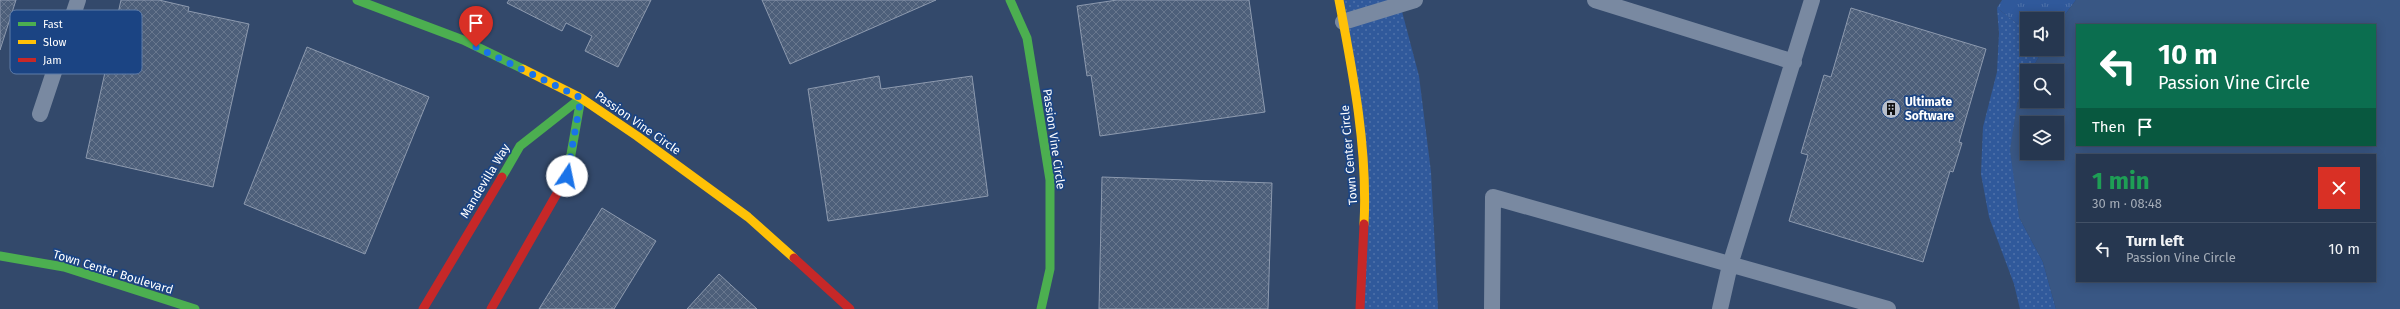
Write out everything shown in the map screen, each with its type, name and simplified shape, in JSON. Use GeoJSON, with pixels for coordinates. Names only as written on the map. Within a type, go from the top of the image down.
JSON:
{"type":"FeatureCollection","features":[{"type":"Feature","properties":{"kind":"street","name":"Passion Vine Circle"},"geometry":{"type":"LineString","coordinates":[[357,0],[463,40],[581,98],[637,136],[748,217],[850,309]]}},
{"type":"Feature","properties":{"kind":"street","name":"Passion Vine Circle"},"geometry":{"type":"LineString","coordinates":[[1010,0],[1027,38],[1050,180],[1050,269],[1041,309]]}},
{"type":"Feature","properties":{"kind":"street","name":"Town Center Circle"},"geometry":{"type":"LineString","coordinates":[[1340,0],[1354,81],[1366,196],[1360,309]]}},
{"type":"Feature","properties":{"kind":"street","name":"Mandevilla Way"},"geometry":{"type":"LineString","coordinates":[[423,309],[520,146],[581,98]]}},
{"type":"Feature","properties":{"kind":"street"},"geometry":{"type":"LineString","coordinates":[[491,309],[567,176],[581,98]]}},
{"type":"Feature","properties":{"kind":"street","name":"Town Center Boulevard"},"geometry":{"type":"LineString","coordinates":[[0,256],[64,267],[195,309]]}},
{"type":"Feature","properties":{"kind":"lane"},"geometry":{"type":"LineString","coordinates":[[75,10],[78,0]]}},
{"type":"Feature","properties":{"kind":"lane"},"geometry":{"type":"LineString","coordinates":[[1343,22],[1415,0]]}},
{"type":"Feature","properties":{"kind":"lane"},"geometry":{"type":"LineString","coordinates":[[1595,0],[1794,62]]}},
{"type":"Feature","properties":{"kind":"lane"},"geometry":{"type":"LineString","coordinates":[[1720,309],[1730,265],[1812,0]]}},
{"type":"Feature","properties":{"kind":"lane"},"geometry":{"type":"LineString","coordinates":[[40,114],[53,74]]}},
{"type":"Feature","properties":{"kind":"lane"},"geometry":{"type":"LineString","coordinates":[[1492,309],[1493,197],[1888,309]]}},
{"type":"Feature","properties":{"kind":"green space"},"geometry":{"type":"Polygon","coordinates":[[[1339,0],[1399,0],[1419,76],[1431,172],[1438,309],[1360,309],[1366,196],[1339,0]]]}},
{"type":"Feature","properties":{"kind":"green space"},"geometry":{"type":"Polygon","coordinates":[[[2002,0],[2076,0],[2064,16],[2064,12],[2020,12],[2020,26],[1997,8],[2002,0]]]}},
{"type":"Feature","properties":{"kind":"green space"},"geometry":{"type":"Polygon","coordinates":[[[1997,8],[2020,26],[2020,56],[2039,56],[2035,64],[2020,64],[2020,97],[2017,104],[2019,217],[2043,262],[2056,309],[2020,309],[2014,284],[1989,217],[1981,174],[1983,127],[1997,72],[1999,33],[1997,8]]]}},
{"type":"Feature","properties":{"kind":"shaded area"},"geometry":{"type":"Polygon","coordinates":[[[2076,0],[2400,0],[2400,309],[2056,309],[2043,262],[2019,217],[2010,150],[2017,104],[2020,97],[2020,108],[2064,108],[2064,64],[2035,64],[2039,56],[2064,56],[2064,16],[2076,0]]]}},
{"type":"Feature","properties":{"kind":"building"},"geometry":{"type":"Polygon","coordinates":[[[0,0],[16,0],[13,10],[10,10],[10,19],[0,50],[0,0]]]}},
{"type":"Feature","properties":{"kind":"building"},"geometry":{"type":"Polygon","coordinates":[[[121,0],[159,0],[189,7],[188,11],[249,24],[213,187],[86,158],[105,74],[142,74],[142,10],[119,10],[121,0]]]}},
{"type":"Feature","properties":{"kind":"building"},"geometry":{"type":"Polygon","coordinates":[[[509,0],[651,0],[618,67],[585,51],[592,36],[566,23],[562,31],[507,3],[509,0]]]}},
{"type":"Feature","properties":{"kind":"building"},"geometry":{"type":"Polygon","coordinates":[[[762,0],[936,0],[790,64],[762,0]]]}},
{"type":"Feature","properties":{"kind":"building"},"geometry":{"type":"Polygon","coordinates":[[[1117,0],[1249,0],[1265,112],[1100,136],[1091,75],[1087,76],[1077,6],[1117,0]]]}},
{"type":"Feature","properties":{"kind":"building","name":"Ultimate Software"},"geometry":{"type":"Polygon","coordinates":[[[1851,8],[1986,49],[1959,142],[1962,143],[1953,172],[1950,171],[1923,262],[1789,221],[1808,155],[1801,153],[1824,75],[1831,77],[1851,8]]]}},
{"type":"Feature","properties":{"kind":"building"},"geometry":{"type":"Polygon","coordinates":[[[307,47],[429,97],[365,254],[244,204],[307,47]]]}},
{"type":"Feature","properties":{"kind":"building"},"geometry":{"type":"Polygon","coordinates":[[[879,76],[881,89],[972,76],[988,196],[828,221],[808,89],[879,76]]]}},
{"type":"Feature","properties":{"kind":"building"},"geometry":{"type":"Polygon","coordinates":[[[1102,177],[1272,183],[1268,309],[1099,309],[1102,177]]]}},
{"type":"Feature","properties":{"kind":"building"},"geometry":{"type":"Polygon","coordinates":[[[602,208],[656,241],[614,309],[539,309],[602,208]]]}},
{"type":"Feature","properties":{"kind":"building"},"geometry":{"type":"Polygon","coordinates":[[[719,274],[757,309],[687,309],[719,274]]]}},
{"type":"Feature","properties":{"kind":"traffic: fast"},"geometry":{"type":"LineString","coordinates":[[357,0],[463,40],[523,69]]}},
{"type":"Feature","properties":{"kind":"traffic: fast"},"geometry":{"type":"LineString","coordinates":[[1010,0],[1027,38],[1050,180],[1050,269],[1041,309]]}},
{"type":"Feature","properties":{"kind":"traffic: fast"},"geometry":{"type":"LineString","coordinates":[[502,177],[520,146],[581,98],[570,160]]}},
{"type":"Feature","properties":{"kind":"traffic: fast"},"geometry":{"type":"LineString","coordinates":[[0,256],[64,267],[195,309]]}},
{"type":"Feature","properties":{"kind":"traffic: slow"},"geometry":{"type":"LineString","coordinates":[[1339,0],[1354,83],[1362,140],[1365,196],[1364,224]]}},
{"type":"Feature","properties":{"kind":"traffic: slow"},"geometry":{"type":"LineString","coordinates":[[523,69],[581,98],[637,136],[748,217],[794,258]]}},
{"type":"Feature","properties":{"kind":"traffic: jam"},"geometry":{"type":"LineString","coordinates":[[491,309],[567,176],[570,160]]}},
{"type":"Feature","properties":{"kind":"traffic: jam"},"geometry":{"type":"LineString","coordinates":[[423,309],[502,177]]}},
{"type":"Feature","properties":{"kind":"traffic: jam"},"geometry":{"type":"LineString","coordinates":[[1360,309],[1364,224]]}},
{"type":"Feature","properties":{"kind":"traffic: jam"},"geometry":{"type":"LineString","coordinates":[[794,258],[850,309]]}},
{"type":"Feature","properties":{"kind":"place","name":"Ultimate Software"},"geometry":{"type":"Point","coordinates":[1891,109]}},
{"type":"Feature","properties":{"kind":"route"},"geometry":{"type":"LineString","coordinates":[[476,47],[581,98],[567,176]]}}]}
